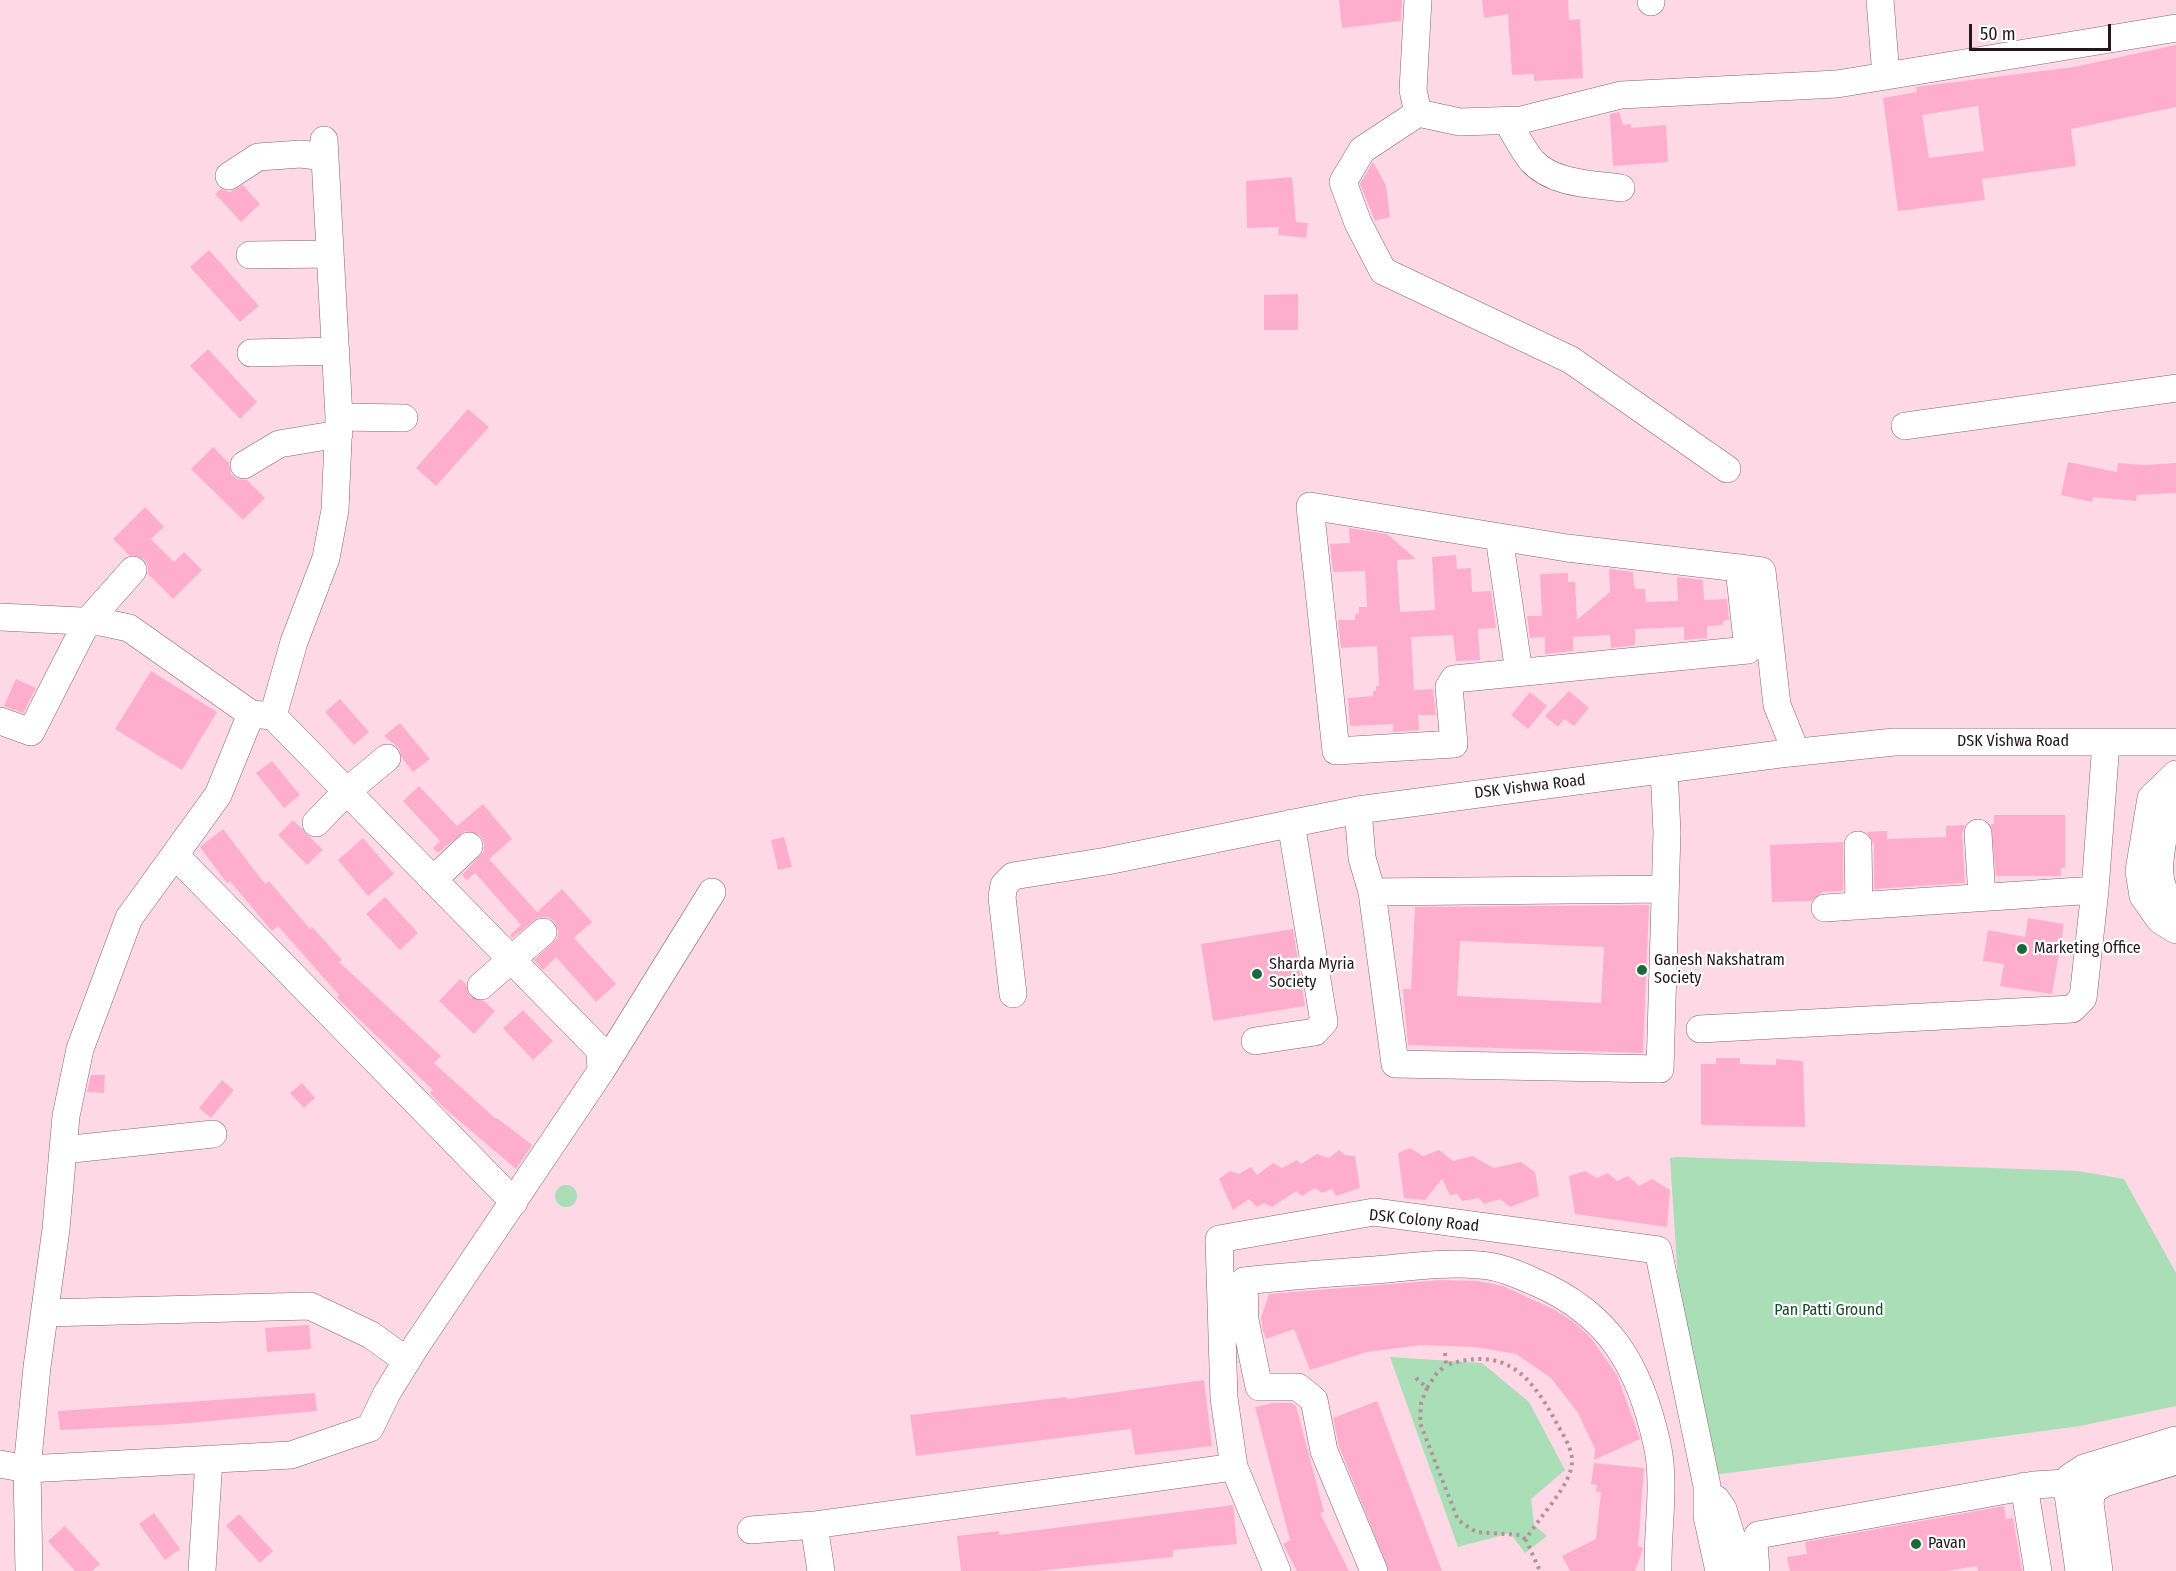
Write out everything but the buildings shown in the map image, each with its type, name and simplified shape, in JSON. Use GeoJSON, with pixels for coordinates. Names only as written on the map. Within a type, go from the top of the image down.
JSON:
{"type":"FeatureCollection","features":[{"type":"Feature","properties":{"kind":"street"},"geometry":{"type":"LineString","coordinates":[[1418,0],[1413,90],[1418,113]]}},
{"type":"Feature","properties":{"kind":"street"},"geometry":{"type":"LineString","coordinates":[[1880,0],[1886,76]]}},
{"type":"Feature","properties":{"kind":"street"},"geometry":{"type":"LineString","coordinates":[[1726,469],[1571,360],[1383,271],[1358,223],[1343,182],[1362,150],[1418,113],[1460,122],[1521,120],[1621,95],[1836,84],[2176,27]]}},
{"type":"Feature","properties":{"kind":"street"},"geometry":{"type":"LineString","coordinates":[[1507,121],[1532,160],[1547,173],[1577,182],[1621,188]]}},
{"type":"Feature","properties":{"kind":"street"},"geometry":{"type":"LineString","coordinates":[[29,1571],[27,1469],[66,1116],[80,1049],[129,918],[218,795],[262,715],[294,642],[326,558],[335,510],[339,425],[324,148],[301,154],[258,157],[228,176]]}},
{"type":"Feature","properties":{"kind":"street"},"geometry":{"type":"LineString","coordinates":[[250,255],[330,254]]}},
{"type":"Feature","properties":{"kind":"street"},"geometry":{"type":"LineString","coordinates":[[251,353],[336,351]]}},
{"type":"Feature","properties":{"kind":"street"},"geometry":{"type":"LineString","coordinates":[[1905,426],[2176,388]]}},
{"type":"Feature","properties":{"kind":"street"},"geometry":{"type":"LineString","coordinates":[[243,465],[279,444],[339,425],[404,418]]}},
{"type":"Feature","properties":{"kind":"street"},"geometry":{"type":"LineString","coordinates":[[1739,568],[1748,650],[1454,679],[1449,687],[1454,744],[1336,752],[1310,506],[1567,548],[1739,568],[1762,571],[1777,705],[1796,752]]}},
{"type":"Feature","properties":{"kind":"street"},"geometry":{"type":"LineString","coordinates":[[1499,537],[1519,672]]}},
{"type":"Feature","properties":{"kind":"street"},"geometry":{"type":"LineString","coordinates":[[0,721],[31,732],[87,622],[133,570]]}},
{"type":"Feature","properties":{"kind":"street"},"geometry":{"type":"LineString","coordinates":[[0,617],[87,622],[129,628],[262,715],[347,791],[600,1050],[601,1071]]}},
{"type":"Feature","properties":{"kind":"street","name":"DSK Vishwa Road"},"geometry":{"type":"LineString","coordinates":[[1013,994],[1002,897],[1004,885],[1013,876],[1107,861],[1358,810],[1796,752],[1894,742],[2176,742]]}},
{"type":"Feature","properties":{"kind":"street"},"geometry":{"type":"LineString","coordinates":[[1700,1029],[2072,1009],[2084,998],[2106,742]]}},
{"type":"Feature","properties":{"kind":"street"},"geometry":{"type":"LineString","coordinates":[[316,823],[347,791],[387,758]]}},
{"type":"Feature","properties":{"kind":"street"},"geometry":{"type":"LineString","coordinates":[[1358,810],[1362,858],[1372,892],[1395,1064],[1660,1069],[1667,832],[1664,769]]}},
{"type":"Feature","properties":{"kind":"street"},"geometry":{"type":"LineString","coordinates":[[2171,780],[2171,801],[2159,871],[2162,889],[2176,907]]}},
{"type":"Feature","properties":{"kind":"street"},"geometry":{"type":"LineString","coordinates":[[2171,780],[2151,798],[2139,871],[2143,896],[2160,920],[2176,930]]}},
{"type":"Feature","properties":{"kind":"street"},"geometry":{"type":"LineString","coordinates":[[1255,1041],[1314,1032],[1324,1022],[1291,823]]}},
{"type":"Feature","properties":{"kind":"street"},"geometry":{"type":"LineString","coordinates":[[1978,833],[1982,897]]}},
{"type":"Feature","properties":{"kind":"street"},"geometry":{"type":"LineString","coordinates":[[1858,845],[1859,906]]}},
{"type":"Feature","properties":{"kind":"street"},"geometry":{"type":"LineString","coordinates":[[433,880],[469,846]]}},
{"type":"Feature","properties":{"kind":"street"},"geometry":{"type":"LineString","coordinates":[[175,855],[513,1202]]}},
{"type":"Feature","properties":{"kind":"street"},"geometry":{"type":"LineString","coordinates":[[1372,892],[1665,889]]}},
{"type":"Feature","properties":{"kind":"street"},"geometry":{"type":"LineString","coordinates":[[1825,908],[2095,890]]}},
{"type":"Feature","properties":{"kind":"street"},"geometry":{"type":"LineString","coordinates":[[0,1464],[27,1469],[291,1455],[370,1428],[387,1393],[407,1361],[601,1071],[712,892]]}},
{"type":"Feature","properties":{"kind":"street"},"geometry":{"type":"LineString","coordinates":[[481,986],[543,932]]}},
{"type":"Feature","properties":{"kind":"street"},"geometry":{"type":"LineString","coordinates":[[63,1150],[213,1134]]}},
{"type":"Feature","properties":{"kind":"street","name":"DSK Colony Road"},"geometry":{"type":"LineString","coordinates":[[1277,1571],[1234,1467],[1224,1398],[1219,1239],[1374,1212],[1658,1250],[1707,1486],[1707,1516],[1719,1571]]}},
{"type":"Feature","properties":{"kind":"street"},"geometry":{"type":"LineString","coordinates":[[1374,1571],[1324,1451],[1314,1400],[1298,1387],[1259,1387],[1245,1320],[1244,1281],[1438,1265],[1481,1264],[1510,1270],[1558,1292],[1593,1315],[1614,1337],[1633,1367],[1657,1445],[1660,1471],[1658,1571]]}},
{"type":"Feature","properties":{"kind":"street"},"geometry":{"type":"LineString","coordinates":[[45,1312],[310,1306],[370,1335],[407,1361]]}},
{"type":"Feature","properties":{"kind":"street"},"geometry":{"type":"LineString","coordinates":[[2086,1483],[2176,1440]]}},
{"type":"Feature","properties":{"kind":"street"},"geometry":{"type":"LineString","coordinates":[[202,1571],[209,1460]]}},
{"type":"Feature","properties":{"kind":"street"},"geometry":{"type":"LineString","coordinates":[[1756,1571],[1754,1543],[1758,1534],[2024,1486],[2086,1483],[2176,1461]]}},
{"type":"Feature","properties":{"kind":"street"},"geometry":{"type":"LineString","coordinates":[[751,1530],[814,1525],[1234,1467]]}},
{"type":"Feature","properties":{"kind":"street"},"geometry":{"type":"LineString","coordinates":[[2079,1571],[2086,1483]]}},
{"type":"Feature","properties":{"kind":"street"},"geometry":{"type":"LineString","coordinates":[[2086,1483],[2099,1571]]}},
{"type":"Feature","properties":{"kind":"street","name":"DSK Colony Road"},"geometry":{"type":"LineString","coordinates":[[1707,1486],[1723,1509],[1742,1571]]}},
{"type":"Feature","properties":{"kind":"street"},"geometry":{"type":"LineString","coordinates":[[2024,1486],[2038,1571]]}},
{"type":"Feature","properties":{"kind":"street"},"geometry":{"type":"LineString","coordinates":[[814,1525],[821,1571]]}},
{"type":"Feature","properties":{"kind":"path"},"geometry":{"type":"LineString","coordinates":[[1445,1353],[1446,1365]]}},
{"type":"Feature","properties":{"kind":"path"},"geometry":{"type":"LineString","coordinates":[[1526,1540],[1534,1525],[1557,1495],[1569,1472],[1572,1461],[1563,1434],[1548,1407],[1520,1371],[1484,1360],[1446,1365],[1437,1373],[1427,1388],[1421,1403],[1420,1423],[1458,1520],[1476,1532],[1521,1535],[1526,1540],[1540,1571]]}},
{"type":"Feature","properties":{"kind":"path"},"geometry":{"type":"LineString","coordinates":[[1416,1378],[1427,1388]]}},
{"type":"Feature","properties":{"kind":"green space","name":"Pan Patti Ground"},"geometry":{"type":"Polygon","coordinates":[[[1670,1158],[2078,1171],[2124,1179],[2176,1273],[2176,1406],[2080,1426],[1691,1478],[1670,1158]]]}},
{"type":"Feature","properties":{"kind":"green space"},"geometry":{"type":"Polygon","coordinates":[[[566,1185],[574,1188],[577,1196],[574,1204],[566,1207],[558,1204],[555,1196],[558,1188],[566,1185]]]}},
{"type":"Feature","properties":{"kind":"green space"},"geometry":{"type":"Polygon","coordinates":[[[1390,1357],[1482,1363],[1529,1402],[1565,1470],[1531,1499],[1534,1525],[1547,1536],[1525,1553],[1510,1533],[1458,1547],[1390,1357]]]}},
{"type":"Feature","properties":{"kind":"place","name":"Marketing Office"},"geometry":{"type":"Point","coordinates":[2022,949]}},
{"type":"Feature","properties":{"kind":"place","name":"Ganesh Nakshatram Society"},"geometry":{"type":"Point","coordinates":[1642,970]}},
{"type":"Feature","properties":{"kind":"place","name":"Sharda Myria Society"},"geometry":{"type":"Point","coordinates":[1257,974]}},
{"type":"Feature","properties":{"kind":"place","name":"Pavan"},"geometry":{"type":"Point","coordinates":[1916,1544]}}]}
